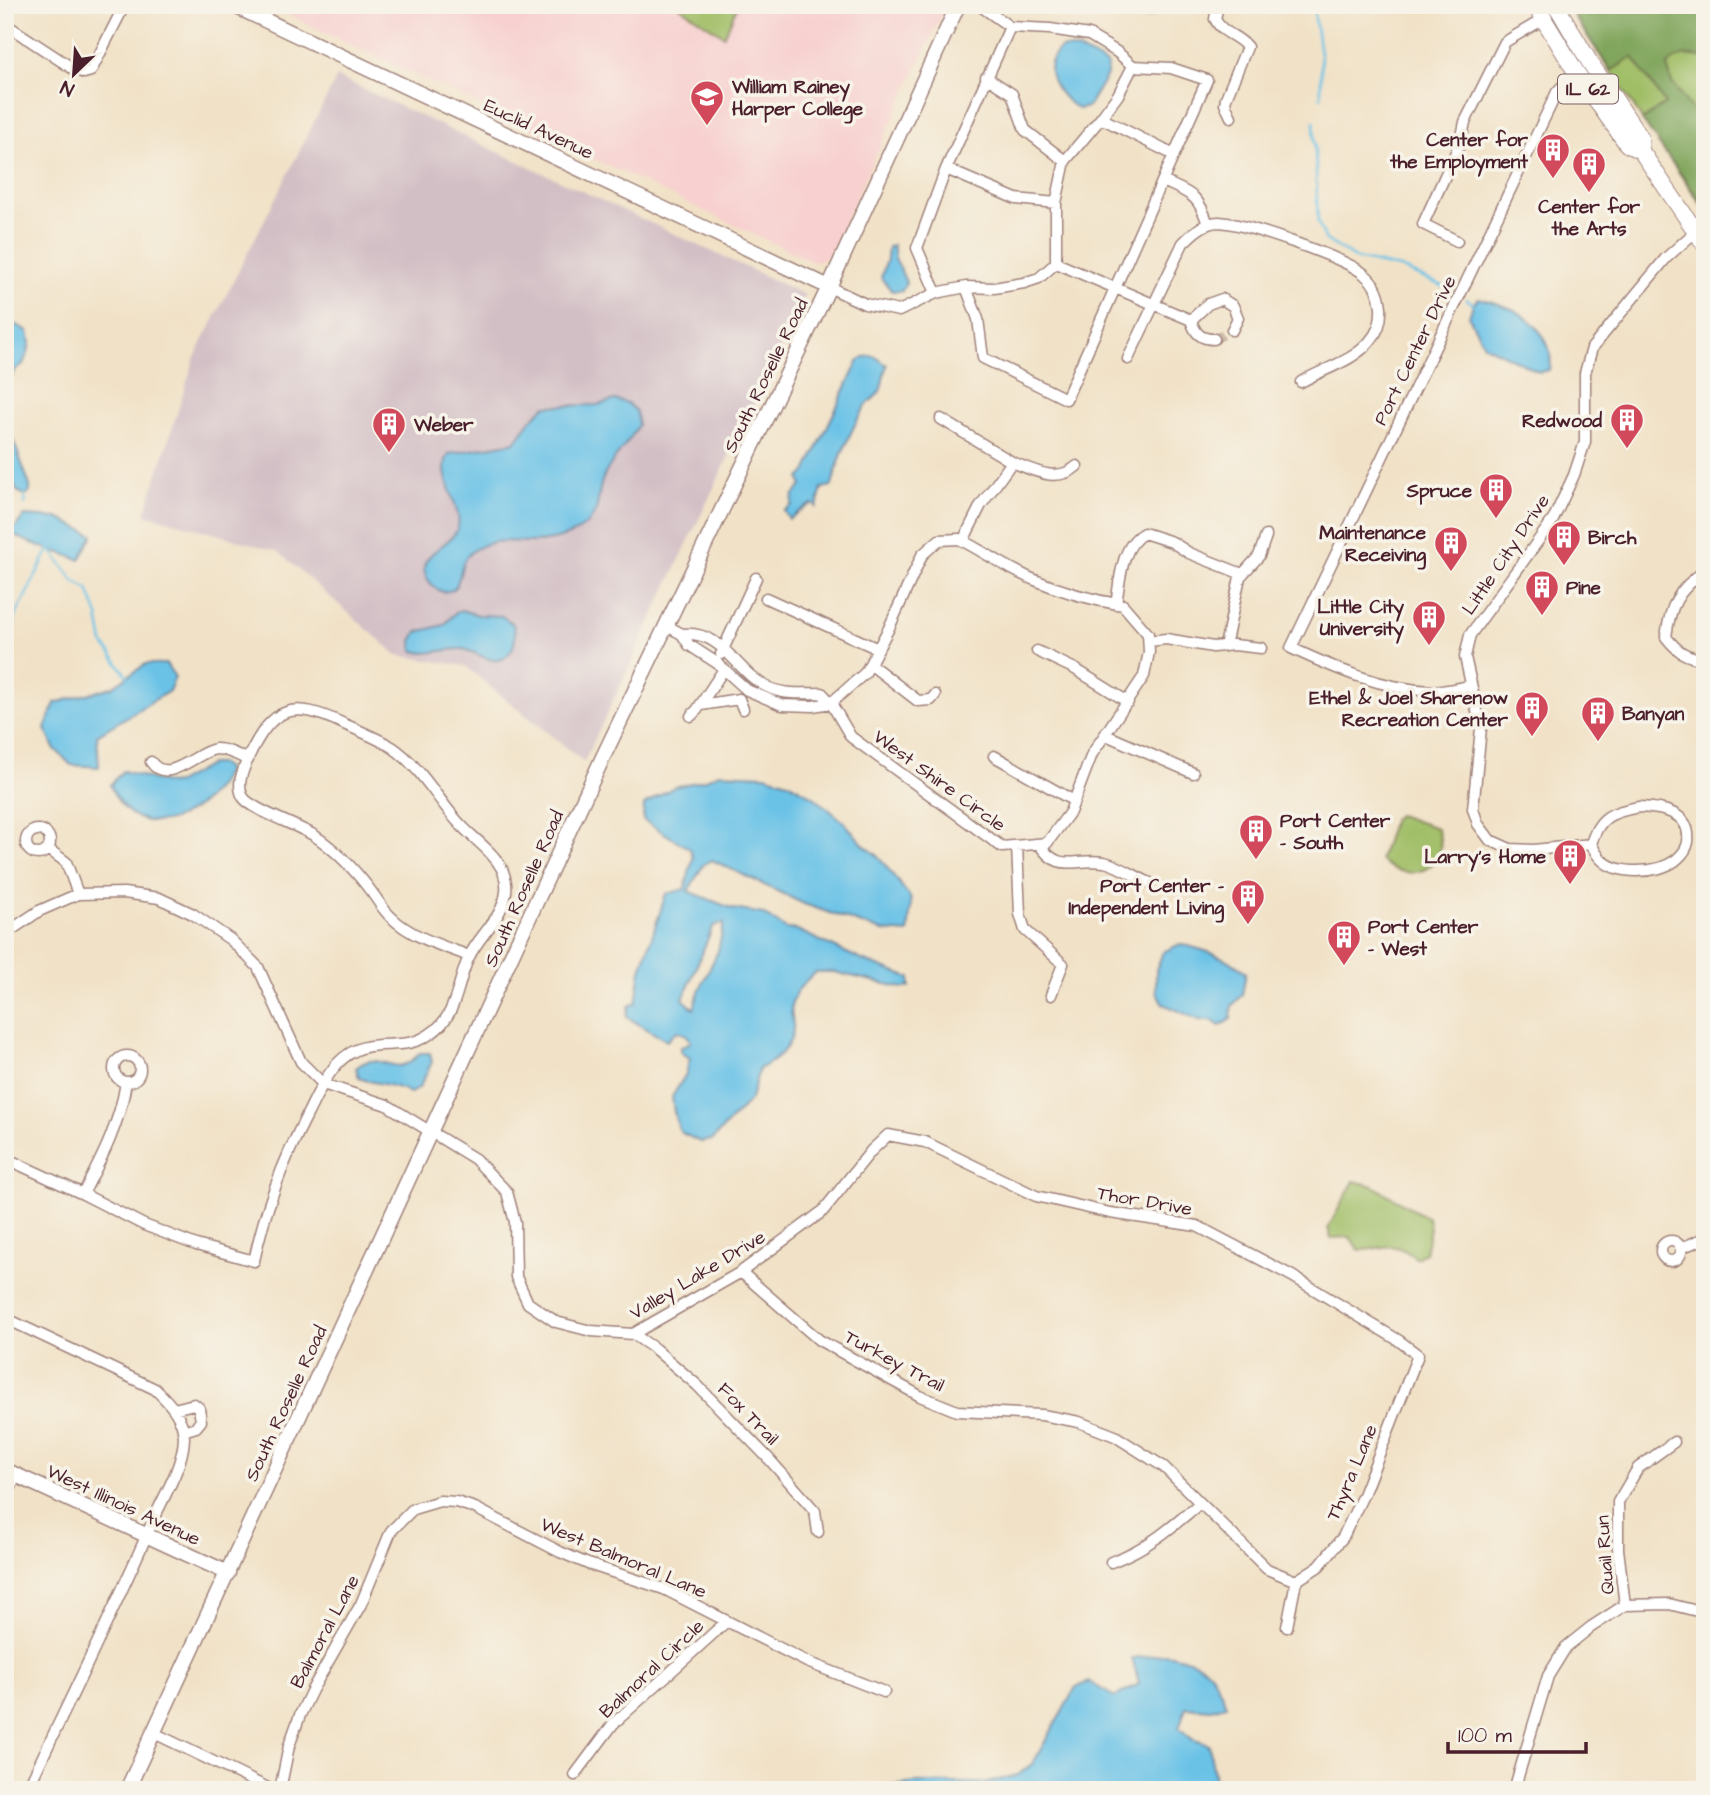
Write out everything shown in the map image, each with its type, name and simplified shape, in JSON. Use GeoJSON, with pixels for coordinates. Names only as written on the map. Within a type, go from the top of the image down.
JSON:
{"type":"FeatureCollection","features":[{"type":"Feature","properties":{"kind":"main road","name":"Euclid Avenue"},"geometry":{"type":"LineString","coordinates":[[233,5],[829,287]]}},
{"type":"Feature","properties":{"kind":"main road","name":"South Roselle Road"},"geometry":{"type":"LineString","coordinates":[[127,1790],[603,757],[829,287],[958,5]]}},
{"type":"Feature","properties":{"kind":"main road","name":"IL 62"},"geometry":{"type":"LineString","coordinates":[[1558,8],[1589,61],[1640,137],[1641,151]]}},
{"type":"Feature","properties":{"kind":"main road","name":"IL 62"},"geometry":{"type":"LineString","coordinates":[[1539,12],[1576,72],[1627,144],[1641,151],[1700,238]]}},
{"type":"Feature","properties":{"kind":"main road","name":"West Illinois Avenue"},"geometry":{"type":"LineString","coordinates":[[11,1473],[228,1573]]}},
{"type":"Feature","properties":{"kind":"street"},"geometry":{"type":"LineString","coordinates":[[966,287],[978,319],[984,358],[1066,398],[1207,80],[1171,68],[1133,66],[1117,52],[1089,35],[1010,27],[979,5]]}},
{"type":"Feature","properties":{"kind":"street"},"geometry":{"type":"LineString","coordinates":[[1219,5],[1215,19],[1220,29],[1247,47],[1226,98],[1225,104],[1231,117]]}},
{"type":"Feature","properties":{"kind":"street"},"geometry":{"type":"LineString","coordinates":[[1457,241],[1423,224],[1461,141],[1465,122],[1505,42],[1539,12],[1558,8]]}},
{"type":"Feature","properties":{"kind":"street"},"geometry":{"type":"LineString","coordinates":[[5,24],[84,73],[91,71],[121,12]]}},
{"type":"Feature","properties":{"kind":"street"},"geometry":{"type":"LineString","coordinates":[[936,293],[917,248],[946,169],[1010,27]]}},
{"type":"Feature","properties":{"kind":"street"},"geometry":{"type":"LineString","coordinates":[[829,287],[865,304],[899,311],[936,293],[966,287],[994,288],[1039,278],[1056,263],[1056,203],[1065,161],[1101,118],[1133,66]]}},
{"type":"Feature","properties":{"kind":"street","name":"Port Center Drive"},"geometry":{"type":"LineString","coordinates":[[1471,686],[1434,691],[1392,685],[1341,671],[1291,648],[1557,92],[1576,72]]}},
{"type":"Feature","properties":{"kind":"street"},"geometry":{"type":"LineString","coordinates":[[986,77],[1012,94],[1025,130],[1065,161]]}},
{"type":"Feature","properties":{"kind":"street"},"geometry":{"type":"LineString","coordinates":[[1101,118],[1174,155]]}},
{"type":"Feature","properties":{"kind":"street"},"geometry":{"type":"LineString","coordinates":[[946,169],[1016,198],[1056,203]]}},
{"type":"Feature","properties":{"kind":"street"},"geometry":{"type":"LineString","coordinates":[[1163,181],[1201,202],[1208,224]]}},
{"type":"Feature","properties":{"kind":"street"},"geometry":{"type":"LineString","coordinates":[[1128,359],[1183,243],[1194,232],[1208,224],[1219,222],[1261,232],[1326,254],[1364,273],[1373,284],[1380,298],[1381,315],[1370,341],[1354,354],[1301,382]]}},
{"type":"Feature","properties":{"kind":"street","name":"Little City Drive"},"geometry":{"type":"LineString","coordinates":[[1591,844],[1534,850],[1510,849],[1490,840],[1478,824],[1473,809],[1481,728],[1465,657],[1471,635],[1553,520],[1583,453],[1585,373],[1589,353],[1596,341],[1666,258],[1700,238]]}},
{"type":"Feature","properties":{"kind":"street"},"geometry":{"type":"LineString","coordinates":[[1056,263],[1191,320]]}},
{"type":"Feature","properties":{"kind":"street"},"geometry":{"type":"LineString","coordinates":[[1191,320],[1208,304],[1222,299],[1233,306],[1238,318],[1232,330]]}},
{"type":"Feature","properties":{"kind":"street"},"geometry":{"type":"LineString","coordinates":[[1191,320],[1195,333],[1206,339],[1214,339]]}},
{"type":"Feature","properties":{"kind":"street"},"geometry":{"type":"LineString","coordinates":[[941,419],[1012,462],[1049,475],[1069,473],[1077,466]]}},
{"type":"Feature","properties":{"kind":"street"},"geometry":{"type":"LineString","coordinates":[[962,541],[981,505],[1012,462]]}},
{"type":"Feature","properties":{"kind":"street"},"geometry":{"type":"LineString","coordinates":[[1116,604],[1130,546],[1144,533],[1172,542],[1189,553],[1242,574]]}},
{"type":"Feature","properties":{"kind":"street"},"geometry":{"type":"LineString","coordinates":[[1225,646],[1236,589],[1242,574],[1259,556],[1266,536]]}},
{"type":"Feature","properties":{"kind":"street"},"geometry":{"type":"LineString","coordinates":[[667,625],[682,634],[689,645],[720,666],[747,690],[782,705],[813,706],[831,703],[865,673],[922,555],[939,540],[962,541],[1027,577],[1063,591],[1123,605],[1149,634],[1149,652],[1143,676],[1092,754],[1070,812],[1048,843],[1039,844],[1054,860],[1063,863],[1105,862],[1150,883]]}},
{"type":"Feature","properties":{"kind":"street"},"geometry":{"type":"LineString","coordinates":[[1705,570],[1685,587],[1670,611],[1666,637],[1676,649],[1690,658],[1705,659]]}},
{"type":"Feature","properties":{"kind":"street"},"geometry":{"type":"LineString","coordinates":[[738,711],[740,699],[697,713],[720,666],[723,649],[756,578]]}},
{"type":"Feature","properties":{"kind":"street"},"geometry":{"type":"LineString","coordinates":[[766,598],[877,649]]}},
{"type":"Feature","properties":{"kind":"street"},"geometry":{"type":"LineString","coordinates":[[682,634],[696,633],[712,639],[771,689],[795,693],[822,693],[831,703]]}},
{"type":"Feature","properties":{"kind":"street"},"geometry":{"type":"LineString","coordinates":[[1149,641],[1166,639],[1202,646],[1261,648]]}},
{"type":"Feature","properties":{"kind":"street"},"geometry":{"type":"LineString","coordinates":[[1037,651],[1075,669],[1128,702]]}},
{"type":"Feature","properties":{"kind":"street"},"geometry":{"type":"LineString","coordinates":[[870,664],[918,701],[931,699],[935,695]]}},
{"type":"Feature","properties":{"kind":"street","name":"West Shire Circle"},"geometry":{"type":"LineString","coordinates":[[831,703],[851,737],[992,840],[1003,847],[1039,844]]}},
{"type":"Feature","properties":{"kind":"street"},"geometry":{"type":"LineString","coordinates":[[5,1158],[144,1226],[196,1245],[254,1261],[263,1217],[281,1167],[323,1084],[339,1062],[360,1047],[373,1044],[406,1045],[433,1033],[443,1023],[456,1000],[469,957],[503,904],[506,880],[494,856],[460,824],[402,755],[381,741],[325,715],[297,709],[277,716],[260,733],[240,778],[240,788],[248,802],[302,828],[329,846],[359,876],[391,918],[405,928],[469,957]]}},
{"type":"Feature","properties":{"kind":"street"},"geometry":{"type":"LineString","coordinates":[[1106,735],[1193,773]]}},
{"type":"Feature","properties":{"kind":"street"},"geometry":{"type":"LineString","coordinates":[[151,762],[159,769],[167,770],[184,765],[211,750],[220,749],[248,760]]}},
{"type":"Feature","properties":{"kind":"street"},"geometry":{"type":"LineString","coordinates":[[994,755],[1074,801]]}},
{"type":"Feature","properties":{"kind":"street"},"geometry":{"type":"LineString","coordinates":[[1639,807],[1658,808],[1679,816],[1689,832],[1687,849],[1676,861],[1637,871],[1616,867],[1601,860],[1591,844],[1596,828],[1605,818],[1619,811],[1639,807]]}},
{"type":"Feature","properties":{"kind":"street"},"geometry":{"type":"LineString","coordinates":[[1017,846],[1020,914],[1026,930],[1063,964],[1051,995]]}},
{"type":"Feature","properties":{"kind":"street"},"geometry":{"type":"LineString","coordinates":[[48,849],[66,862],[78,894]]}},
{"type":"Feature","properties":{"kind":"street"},"geometry":{"type":"LineString","coordinates":[[5,934],[39,911],[78,894],[124,893],[159,898],[193,914],[231,940],[258,967],[301,1062],[323,1084]]}},
{"type":"Feature","properties":{"kind":"street"},"geometry":{"type":"LineString","coordinates":[[83,1194],[108,1145],[122,1108],[126,1082]]}},
{"type":"Feature","properties":{"kind":"street","name":"Valley Lake Drive"},"geometry":{"type":"LineString","coordinates":[[323,1084],[387,1105],[475,1159],[506,1192],[515,1222],[516,1277],[528,1303],[556,1322],[591,1331],[633,1334],[741,1272],[823,1211],[871,1151],[888,1135]]}},
{"type":"Feature","properties":{"kind":"street","name":"Thor Drive"},"geometry":{"type":"LineString","coordinates":[[888,1135],[925,1142],[1036,1196],[1110,1213],[1197,1226],[1292,1276],[1418,1355]]}},
{"type":"Feature","properties":{"kind":"street"},"geometry":{"type":"LineString","coordinates":[[1681,1248],[1705,1238]]}},
{"type":"Feature","properties":{"kind":"street","name":"Turkey Trail"},"geometry":{"type":"LineString","coordinates":[[741,1272],[819,1340],[920,1396],[957,1411],[1042,1415],[1079,1422],[1114,1435],[1164,1467],[1267,1569],[1296,1581]]}},
{"type":"Feature","properties":{"kind":"street"},"geometry":{"type":"LineString","coordinates":[[5,1318],[155,1389],[176,1413],[183,1431],[177,1465],[27,1790]]}},
{"type":"Feature","properties":{"kind":"street","name":"Fox Trail"},"geometry":{"type":"LineString","coordinates":[[633,1334],[697,1385],[769,1458],[815,1511],[818,1532]]}},
{"type":"Feature","properties":{"kind":"street","name":"Thyra Lane"},"geometry":{"type":"LineString","coordinates":[[1296,1581],[1319,1566],[1343,1537],[1363,1495],[1418,1355]]}},
{"type":"Feature","properties":{"kind":"street"},"geometry":{"type":"LineString","coordinates":[[176,1413],[194,1404],[199,1408],[201,1421],[196,1427],[183,1431]]}},
{"type":"Feature","properties":{"kind":"street","name":"Quail Run"},"geometry":{"type":"LineString","coordinates":[[1625,1605],[1618,1549],[1618,1502],[1638,1468],[1674,1442]]}},
{"type":"Feature","properties":{"kind":"street"},"geometry":{"type":"LineString","coordinates":[[5,1500],[11,1473]]}},
{"type":"Feature","properties":{"kind":"street","name":"West Balmoral Lane"},"geometry":{"type":"LineString","coordinates":[[424,1504],[456,1502],[475,1508],[570,1556],[664,1589],[807,1661],[884,1692]]}},
{"type":"Feature","properties":{"kind":"street"},"geometry":{"type":"LineString","coordinates":[[1111,1562],[1134,1553],[1163,1536],[1200,1503]]}},
{"type":"Feature","properties":{"kind":"street","name":"Balmoral Lane"},"geometry":{"type":"LineString","coordinates":[[280,1790],[289,1746],[300,1715],[361,1604],[391,1531],[403,1517],[424,1504]]}},
{"type":"Feature","properties":{"kind":"street"},"geometry":{"type":"LineString","coordinates":[[1287,1628],[1296,1581]]}},
{"type":"Feature","properties":{"kind":"street"},"geometry":{"type":"LineString","coordinates":[[1514,1790],[1548,1676],[1566,1647],[1625,1605],[1669,1604],[1705,1613]]}},
{"type":"Feature","properties":{"kind":"street","name":"Balmoral Circle"},"geometry":{"type":"LineString","coordinates":[[575,1775],[613,1724],[727,1621]]}},
{"type":"Feature","properties":{"kind":"street"},"geometry":{"type":"LineString","coordinates":[[154,1733],[272,1790]]}},
{"type":"Feature","properties":{"kind":"shaded area","name":"William Rainey Harper College"},"geometry":{"type":"Polygon","coordinates":[[[267,5],[946,5],[832,249],[824,260],[813,262],[267,5]]]}},
{"type":"Feature","properties":{"kind":"shaded area"},"geometry":{"type":"Polygon","coordinates":[[[337,77],[805,295],[584,762],[465,666],[397,655],[277,551],[145,514],[195,357],[337,77]]]}},
{"type":"Feature","properties":{"kind":"green space"},"geometry":{"type":"Polygon","coordinates":[[[677,5],[738,5],[724,36],[677,5]]]}},
{"type":"Feature","properties":{"kind":"green space"},"geometry":{"type":"Polygon","coordinates":[[[1567,5],[1705,5],[1705,210],[1648,128],[1567,5]]]}},
{"type":"Feature","properties":{"kind":"green space"},"geometry":{"type":"Polygon","coordinates":[[[1567,5],[1705,5],[1705,58],[1684,56],[1667,66],[1672,83],[1705,127],[1705,208],[1642,120],[1665,104],[1633,57],[1611,71],[1567,5]]]}},
{"type":"Feature","properties":{"kind":"green space"},"geometry":{"type":"Polygon","coordinates":[[[1398,815],[1437,828],[1439,854],[1434,863],[1425,869],[1403,872],[1380,860],[1393,819],[1398,815]]]}},
{"type":"Feature","properties":{"kind":"green space"},"geometry":{"type":"Polygon","coordinates":[[[1354,1181],[1373,1186],[1428,1218],[1430,1228],[1425,1253],[1416,1258],[1408,1252],[1389,1246],[1362,1250],[1358,1249],[1350,1237],[1331,1238],[1328,1228],[1354,1181]]]}},
{"type":"Feature","properties":{"kind":"water"},"geometry":{"type":"Polygon","coordinates":[[[1070,5],[1156,5],[1151,16],[1118,18],[1070,5]]]}},
{"type":"Feature","properties":{"kind":"water"},"geometry":{"type":"Polygon","coordinates":[[[1062,48],[1085,53],[1107,65],[1107,75],[1088,107],[1078,109],[1063,97],[1053,81],[1051,64],[1062,48]]]}},
{"type":"Feature","properties":{"kind":"water"},"geometry":{"type":"Polygon","coordinates":[[[893,245],[895,258],[906,282],[902,291],[892,291],[881,278],[888,247],[893,245]]]}},
{"type":"Feature","properties":{"kind":"water"},"geometry":{"type":"Polygon","coordinates":[[[1479,298],[1512,309],[1538,329],[1550,352],[1549,370],[1539,372],[1484,345],[1469,317],[1473,304],[1479,298]]]}},
{"type":"Feature","properties":{"kind":"water"},"geometry":{"type":"Polygon","coordinates":[[[5,317],[28,331],[30,342],[23,364],[14,371],[5,392],[5,317]]]}},
{"type":"Feature","properties":{"kind":"water"},"geometry":{"type":"Polygon","coordinates":[[[874,356],[887,365],[881,389],[865,407],[855,425],[841,455],[832,486],[822,488],[817,507],[809,505],[789,519],[784,511],[792,505],[793,496],[802,486],[800,478],[806,472],[858,362],[864,357],[874,356]]]}},
{"type":"Feature","properties":{"kind":"water"},"geometry":{"type":"Polygon","coordinates":[[[615,400],[627,403],[636,411],[638,425],[605,474],[592,518],[578,531],[550,540],[492,542],[477,548],[466,557],[453,590],[443,592],[436,589],[427,578],[425,563],[429,556],[455,534],[458,527],[457,510],[445,471],[449,454],[515,442],[545,406],[597,405],[615,400]]]}},
{"type":"Feature","properties":{"kind":"water"},"geometry":{"type":"Polygon","coordinates":[[[5,418],[30,486],[30,492],[25,495],[17,491],[5,464],[5,418]]]}},
{"type":"Feature","properties":{"kind":"water"},"geometry":{"type":"Polygon","coordinates":[[[24,516],[58,518],[93,535],[80,560],[11,533],[24,516]]]}},
{"type":"Feature","properties":{"kind":"water"},"geometry":{"type":"Polygon","coordinates":[[[461,610],[478,615],[502,616],[513,624],[515,642],[506,657],[500,660],[487,659],[462,649],[424,653],[413,650],[412,641],[417,632],[444,625],[461,610]]]}},
{"type":"Feature","properties":{"kind":"water"},"geometry":{"type":"Polygon","coordinates":[[[146,664],[166,664],[175,677],[169,691],[97,735],[99,767],[71,765],[54,748],[45,729],[55,703],[112,687],[146,664]]]}},
{"type":"Feature","properties":{"kind":"water"},"geometry":{"type":"Polygon","coordinates":[[[211,764],[220,764],[227,769],[211,794],[185,814],[160,822],[148,821],[126,810],[110,785],[123,771],[169,784],[177,783],[211,764]]]}},
{"type":"Feature","properties":{"kind":"water"},"geometry":{"type":"Polygon","coordinates":[[[719,773],[765,775],[788,782],[814,797],[878,856],[910,897],[911,905],[908,933],[882,931],[804,904],[712,860],[704,864],[688,891],[733,909],[763,914],[786,929],[797,930],[862,960],[910,978],[910,987],[903,988],[834,972],[816,972],[796,993],[792,1002],[793,1032],[788,1045],[772,1062],[759,1069],[751,1099],[712,1140],[700,1142],[680,1132],[672,1097],[686,1074],[690,1058],[681,1053],[681,1047],[691,1042],[687,1035],[677,1031],[667,1041],[627,1017],[629,1006],[636,1003],[641,970],[666,894],[685,889],[693,858],[690,849],[643,820],[644,805],[674,787],[704,780],[719,773]],[[724,923],[713,926],[683,999],[694,1009],[699,991],[718,951],[724,923]]]}},
{"type":"Feature","properties":{"kind":"water"},"geometry":{"type":"Polygon","coordinates":[[[1180,944],[1214,954],[1246,972],[1242,995],[1232,1006],[1231,1019],[1220,1026],[1211,1020],[1199,1020],[1163,1004],[1156,991],[1156,970],[1163,952],[1180,944]]]}},
{"type":"Feature","properties":{"kind":"water"},"geometry":{"type":"Polygon","coordinates":[[[420,1053],[430,1053],[432,1062],[419,1088],[410,1093],[398,1087],[359,1078],[356,1068],[365,1062],[402,1065],[411,1062],[420,1053]]]}},
{"type":"Feature","properties":{"kind":"water"},"geometry":{"type":"Polygon","coordinates":[[[1167,1654],[1199,1664],[1206,1669],[1216,1682],[1226,1705],[1211,1709],[1186,1707],[1179,1728],[1192,1739],[1209,1745],[1215,1781],[1212,1790],[863,1790],[915,1783],[987,1783],[1018,1775],[1033,1763],[1076,1687],[1089,1682],[1115,1697],[1139,1684],[1132,1658],[1167,1654]]]}},
{"type":"Feature","properties":{"kind":"waterway"},"geometry":{"type":"LineString","coordinates":[[1313,5],[1321,61],[1321,97]]}},
{"type":"Feature","properties":{"kind":"waterway"},"geometry":{"type":"LineString","coordinates":[[1314,121],[1318,223],[1326,240],[1356,259],[1400,268],[1452,290]]}},
{"type":"Feature","properties":{"kind":"waterway"},"geometry":{"type":"LineString","coordinates":[[1467,299],[1473,304]]}},
{"type":"Feature","properties":{"kind":"waterway"},"geometry":{"type":"LineString","coordinates":[[25,493],[25,504]]}},
{"type":"Feature","properties":{"kind":"waterway"},"geometry":{"type":"LineString","coordinates":[[48,546],[74,581],[88,589],[98,616],[103,643],[128,677]]}},
{"type":"Feature","properties":{"kind":"waterway"},"geometry":{"type":"LineString","coordinates":[[5,637],[49,549]]}},
{"type":"Feature","properties":{"kind":"tunnel"},"geometry":{"type":"LineString","coordinates":[[1214,339],[1232,330]]}},
{"type":"Feature","properties":{"kind":"place","name":"William Rainey Harper College"},"geometry":{"type":"Point","coordinates":[707,127]}},
{"type":"Feature","properties":{"kind":"place","name":"Center for the Employment"},"geometry":{"type":"Point","coordinates":[1553,180]}},
{"type":"Feature","properties":{"kind":"place","name":"Center for the Arts"},"geometry":{"type":"Point","coordinates":[1589,194]}},
{"type":"Feature","properties":{"kind":"place","name":"Redwood"},"geometry":{"type":"Point","coordinates":[1627,450]}},
{"type":"Feature","properties":{"kind":"place","name":"Weber"},"geometry":{"type":"Point","coordinates":[389,454]}},
{"type":"Feature","properties":{"kind":"place","name":"Spruce"},"geometry":{"type":"Point","coordinates":[1496,520]}},
{"type":"Feature","properties":{"kind":"place","name":"Birch"},"geometry":{"type":"Point","coordinates":[1564,567]}},
{"type":"Feature","properties":{"kind":"place","name":"Maintenance Receiving"},"geometry":{"type":"Point","coordinates":[1451,573]}},
{"type":"Feature","properties":{"kind":"place","name":"Pine"},"geometry":{"type":"Point","coordinates":[1542,617]}},
{"type":"Feature","properties":{"kind":"place","name":"Little City University"},"geometry":{"type":"Point","coordinates":[1429,647]}},
{"type":"Feature","properties":{"kind":"place","name":"Ethel & Joel Sharenow Recreation Center"},"geometry":{"type":"Point","coordinates":[1532,738]}},
{"type":"Feature","properties":{"kind":"place","name":"Banyan"},"geometry":{"type":"Point","coordinates":[1598,743]}},
{"type":"Feature","properties":{"kind":"place","name":"Port Center - South"},"geometry":{"type":"Point","coordinates":[1256,861]}},
{"type":"Feature","properties":{"kind":"place","name":"Larry's Home"},"geometry":{"type":"Point","coordinates":[1570,886]}},
{"type":"Feature","properties":{"kind":"place","name":"Port Center - Independent Living"},"geometry":{"type":"Point","coordinates":[1248,926]}},
{"type":"Feature","properties":{"kind":"place","name":"Port Center - West"},"geometry":{"type":"Point","coordinates":[1344,967]}}]}
